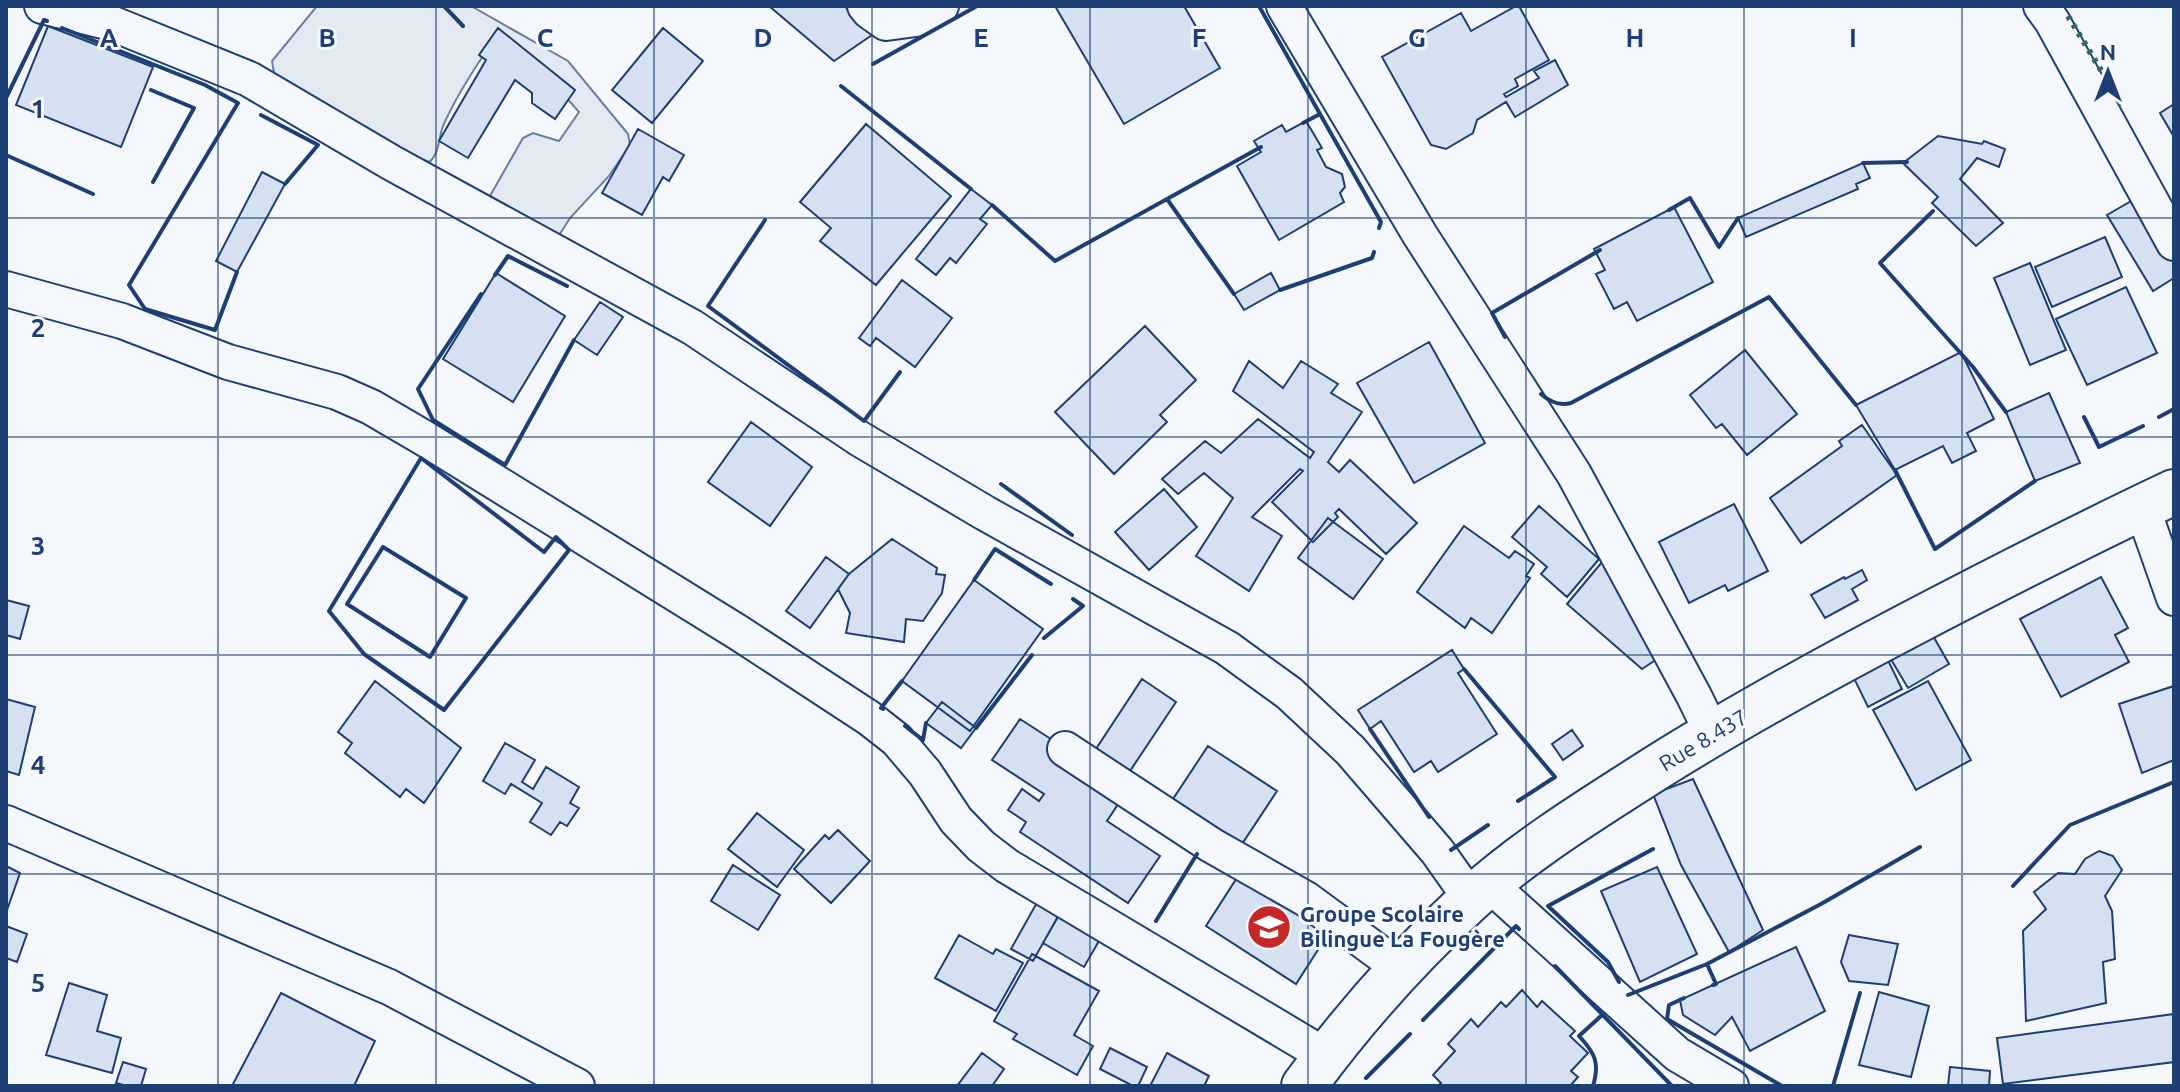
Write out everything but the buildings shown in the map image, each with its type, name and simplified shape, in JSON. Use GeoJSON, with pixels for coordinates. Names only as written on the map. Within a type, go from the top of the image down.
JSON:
{"type":"FeatureCollection","features":[{"type":"Feature","properties":{"kind":"main road","name":"Rue 8.437"},"geometry":{"type":"LineString","coordinates":[[1315,1071],[1400,968],[1481,892],[1558,830],[1712,733],[1794,686],[2058,547],[2158,499]]}},
{"type":"Feature","properties":{"kind":"street"},"geometry":{"type":"LineString","coordinates":[[42,6],[117,15],[249,79],[392,163],[692,327],[860,439],[985,513],[1227,648],[1289,693],[1350,750],[1437,851],[1481,892],[1677,1054],[1731,1086]]}},
{"type":"Feature","properties":{"kind":"street"},"geometry":{"type":"LineString","coordinates":[[865,6],[886,23],[916,19],[941,6]]}},
{"type":"Feature","properties":{"kind":"street"},"geometry":{"type":"LineString","coordinates":[[1284,6],[1420,235],[1574,474],[1712,733]]}},
{"type":"Feature","properties":{"kind":"street"},"geometry":{"type":"LineString","coordinates":[[2041,6],[2174,243]]}},
{"type":"Feature","properties":{"kind":"street"},"geometry":{"type":"LineString","coordinates":[[6,289],[122,321],[228,362],[337,392],[371,407],[424,438],[726,625],[869,718],[897,740],[925,773],[956,820],[981,846],[1315,1071]]}},
{"type":"Feature","properties":{"kind":"street"},"geometry":{"type":"LineString","coordinates":[[2158,499],[2174,598]]}},
{"type":"Feature","properties":{"kind":"street"},"geometry":{"type":"LineString","coordinates":[[1065,749],[1211,845],[1306,899],[1400,968]]}},
{"type":"Feature","properties":{"kind":"street"},"geometry":{"type":"LineString","coordinates":[[6,823],[389,987],[577,1086]]}},
{"type":"Feature","properties":{"kind":"shaded area"},"geometry":{"type":"Polygon","coordinates":[[[317,6],[471,6],[568,61],[628,134],[630,145],[609,176],[570,218],[558,237],[496,206],[490,196],[523,138],[533,133],[559,141],[579,112],[552,81],[489,47],[453,105],[433,158],[430,162],[414,157],[274,73],[272,61],[317,6]]]}},
{"type":"Feature","properties":{"kind":"hedge"},"geometry":{"type":"LineString","coordinates":[[2068,16],[2124,108]]}},
{"type":"Feature","properties":{"kind":"wall"},"geometry":{"type":"LineString","coordinates":[[444,6],[463,26]]}},
{"type":"Feature","properties":{"kind":"wall"},"geometry":{"type":"LineString","coordinates":[[873,64],[977,6]]}},
{"type":"Feature","properties":{"kind":"wall"},"geometry":{"type":"LineString","coordinates":[[1259,6],[1381,222],[1379,228]]}},
{"type":"Feature","properties":{"kind":"wall"},"geometry":{"type":"LineString","coordinates":[[6,98],[44,20],[47,21]]}},
{"type":"Feature","properties":{"kind":"wall"},"geometry":{"type":"LineString","coordinates":[[62,28],[205,85],[238,103],[129,285],[145,309],[215,330],[237,272]]}},
{"type":"Feature","properties":{"kind":"wall"},"geometry":{"type":"LineString","coordinates":[[841,86],[971,189]]}},
{"type":"Feature","properties":{"kind":"wall"},"geometry":{"type":"LineString","coordinates":[[151,90],[194,108],[153,182]]}},
{"type":"Feature","properties":{"kind":"wall"},"geometry":{"type":"LineString","coordinates":[[1303,123],[1320,114]]}},
{"type":"Feature","properties":{"kind":"wall"},"geometry":{"type":"LineString","coordinates":[[261,115],[318,145],[285,184]]}},
{"type":"Feature","properties":{"kind":"wall"},"geometry":{"type":"LineString","coordinates":[[992,205],[1055,261],[1261,147]]}},
{"type":"Feature","properties":{"kind":"wall"},"geometry":{"type":"LineString","coordinates":[[6,155],[93,194]]}},
{"type":"Feature","properties":{"kind":"wall"},"geometry":{"type":"LineString","coordinates":[[1863,163],[1907,162]]}},
{"type":"Feature","properties":{"kind":"wall"},"geometry":{"type":"LineString","coordinates":[[1669,210],[1690,198],[1719,247],[1738,218]]}},
{"type":"Feature","properties":{"kind":"wall"},"geometry":{"type":"LineString","coordinates":[[1167,199],[1234,294]]}},
{"type":"Feature","properties":{"kind":"wall"},"geometry":{"type":"LineString","coordinates":[[1933,211],[1880,263],[1973,367],[2006,412]]}},
{"type":"Feature","properties":{"kind":"wall"},"geometry":{"type":"LineString","coordinates":[[765,220],[708,306],[864,421],[900,372]]}},
{"type":"Feature","properties":{"kind":"wall"},"geometry":{"type":"LineString","coordinates":[[1505,337],[1492,313],[1600,250]]}},
{"type":"Feature","properties":{"kind":"wall"},"geometry":{"type":"LineString","coordinates":[[1280,290],[1372,258],[1374,252]]}},
{"type":"Feature","properties":{"kind":"wall"},"geometry":{"type":"LineString","coordinates":[[495,275],[508,256],[567,286]]}},
{"type":"Feature","properties":{"kind":"wall"},"geometry":{"type":"LineString","coordinates":[[481,294],[418,389],[433,420],[505,465],[574,340]]}},
{"type":"Feature","properties":{"kind":"wall"},"geometry":{"type":"LineString","coordinates":[[1541,394],[1555,403],[1571,403],[1769,297],[1856,405]]}},
{"type":"Feature","properties":{"kind":"wall"},"geometry":{"type":"LineString","coordinates":[[2159,417],[2174,409]]}},
{"type":"Feature","properties":{"kind":"wall"},"geometry":{"type":"LineString","coordinates":[[2084,417],[2099,447],[2143,426]]}},
{"type":"Feature","properties":{"kind":"wall"},"geometry":{"type":"LineString","coordinates":[[421,458],[544,552],[556,537],[569,550],[444,710],[364,654],[329,611],[421,458]]}},
{"type":"Feature","properties":{"kind":"wall"},"geometry":{"type":"LineString","coordinates":[[1895,470],[1935,549],[2035,481]]}},
{"type":"Feature","properties":{"kind":"wall"},"geometry":{"type":"LineString","coordinates":[[1001,484],[1072,535]]}},
{"type":"Feature","properties":{"kind":"wall"},"geometry":{"type":"LineString","coordinates":[[383,547],[466,598],[430,657],[347,604],[383,547]]}},
{"type":"Feature","properties":{"kind":"wall"},"geometry":{"type":"LineString","coordinates":[[974,580],[995,549],[1051,584]]}},
{"type":"Feature","properties":{"kind":"wall"},"geometry":{"type":"LineString","coordinates":[[1044,638],[1083,606],[1073,599]]}},
{"type":"Feature","properties":{"kind":"wall"},"geometry":{"type":"LineString","coordinates":[[976,728],[1032,655]]}},
{"type":"Feature","properties":{"kind":"wall"},"geometry":{"type":"LineString","coordinates":[[1464,669],[1555,777],[1518,801]]}},
{"type":"Feature","properties":{"kind":"wall"},"geometry":{"type":"LineString","coordinates":[[883,709],[902,681]]}},
{"type":"Feature","properties":{"kind":"wall"},"geometry":{"type":"LineString","coordinates":[[905,726],[923,740],[926,723]]}},
{"type":"Feature","properties":{"kind":"wall"},"geometry":{"type":"LineString","coordinates":[[1370,729],[1429,817]]}},
{"type":"Feature","properties":{"kind":"wall"},"geometry":{"type":"LineString","coordinates":[[2013,886],[2070,825],[2174,782]]}},
{"type":"Feature","properties":{"kind":"wall"},"geometry":{"type":"LineString","coordinates":[[1451,850],[1488,825]]}},
{"type":"Feature","properties":{"kind":"wall"},"geometry":{"type":"LineString","coordinates":[[1628,995],[1707,964],[1920,847]]}},
{"type":"Feature","properties":{"kind":"wall"},"geometry":{"type":"LineString","coordinates":[[1619,982],[1608,962],[1548,906],[1653,849]]}},
{"type":"Feature","properties":{"kind":"wall"},"geometry":{"type":"LineString","coordinates":[[1156,921],[1197,854]]}},
{"type":"Feature","properties":{"kind":"wall"},"geometry":{"type":"LineString","coordinates":[[1423,1020],[1516,926],[1519,929]]}},
{"type":"Feature","properties":{"kind":"wall"},"geometry":{"type":"LineString","coordinates":[[1707,964],[1716,984],[1713,985]]}},
{"type":"Feature","properties":{"kind":"wall"},"geometry":{"type":"LineString","coordinates":[[1555,966],[1672,1086]]}},
{"type":"Feature","properties":{"kind":"wall"},"geometry":{"type":"LineString","coordinates":[[1833,1086],[1860,993]]}},
{"type":"Feature","properties":{"kind":"wall"},"geometry":{"type":"LineString","coordinates":[[1684,998],[1669,1005],[1667,1019],[1782,1086]]}},
{"type":"Feature","properties":{"kind":"wall"},"geometry":{"type":"LineString","coordinates":[[1593,1086],[1595,1059],[1579,1036],[1602,1015]]}},
{"type":"Feature","properties":{"kind":"wall"},"geometry":{"type":"LineString","coordinates":[[1366,1078],[1410,1034]]}},
{"type":"Feature","properties":{"kind":"place","name":"Groupe Scolaire Bilingue La Fougère"},"geometry":{"type":"Point","coordinates":[1269,927]}}]}
